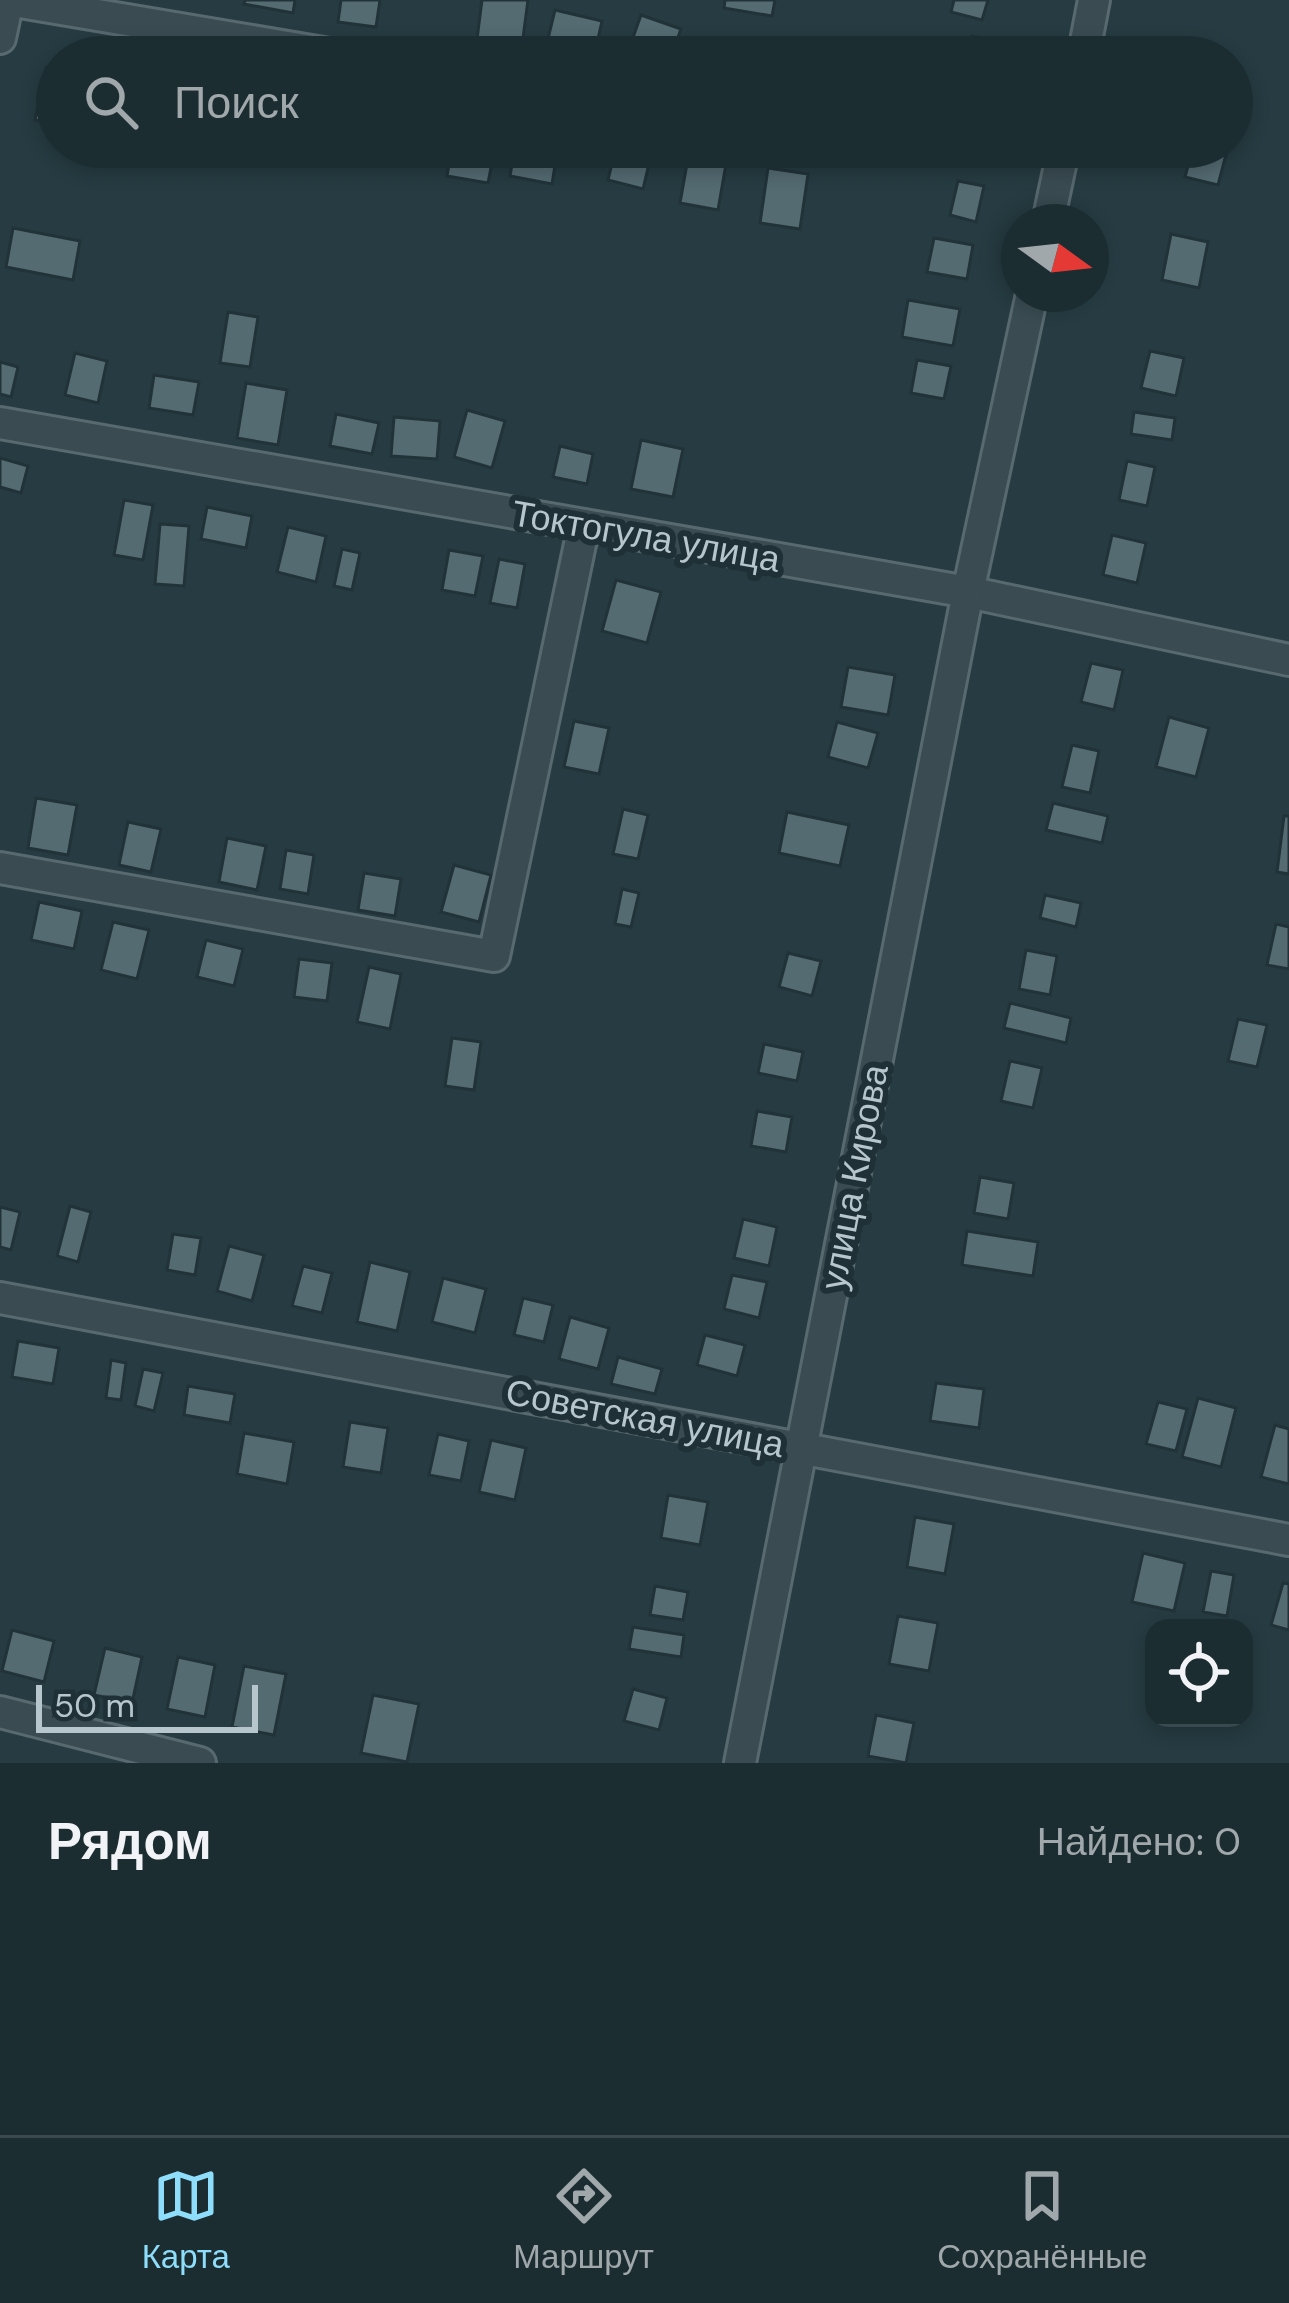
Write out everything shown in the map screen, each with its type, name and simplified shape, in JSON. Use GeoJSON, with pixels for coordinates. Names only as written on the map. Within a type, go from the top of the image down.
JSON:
{"type":"FeatureCollection","features":[{"type":"Feature","properties":{"kind":"street"},"geometry":{"type":"LineString","coordinates":[[0,38],[8,0],[222,36]]}},
{"type":"Feature","properties":{"kind":"street"},"geometry":{"type":"LineString","coordinates":[[1087,36],[1094,0]]}},
{"type":"Feature","properties":{"kind":"street"},"geometry":{"type":"LineString","coordinates":[[1052,204],[1060,168]]}},
{"type":"Feature","properties":{"kind":"street","name":"улица Кирова"},"geometry":{"type":"LineString","coordinates":[[740,1763],[968,592],[1028,312]]}},
{"type":"Feature","properties":{"kind":"street","name":"Токтогула улица"},"geometry":{"type":"LineString","coordinates":[[0,423],[968,592],[1289,660]]}},
{"type":"Feature","properties":{"kind":"street"},"geometry":{"type":"LineString","coordinates":[[0,868],[494,956],[584,525]]}},
{"type":"Feature","properties":{"kind":"street","name":"Советская улица"},"geometry":{"type":"LineString","coordinates":[[0,1298],[1289,1540]]}},
{"type":"Feature","properties":{"kind":"street"},"geometry":{"type":"LineString","coordinates":[[0,1712],[200,1763]]}},
{"type":"Feature","properties":{"kind":"building"},"geometry":{"type":"Polygon","coordinates":[[[245,0],[295,0],[293,13],[244,4],[245,0]]]}},
{"type":"Feature","properties":{"kind":"building"},"geometry":{"type":"Polygon","coordinates":[[[341,0],[380,0],[376,27],[338,22],[341,0]]]}},
{"type":"Feature","properties":{"kind":"building"},"geometry":{"type":"Polygon","coordinates":[[[482,0],[528,0],[523,36],[477,36],[482,0]]]}},
{"type":"Feature","properties":{"kind":"building"},"geometry":{"type":"Polygon","coordinates":[[[725,0],[775,0],[772,16],[724,8],[725,0]]]}},
{"type":"Feature","properties":{"kind":"building"},"geometry":{"type":"Polygon","coordinates":[[[954,0],[988,0],[982,20],[951,12],[954,0]]]}},
{"type":"Feature","properties":{"kind":"building"},"geometry":{"type":"Polygon","coordinates":[[[555,10],[602,21],[599,36],[549,36],[555,10]]]}},
{"type":"Feature","properties":{"kind":"building"},"geometry":{"type":"Polygon","coordinates":[[[641,15],[681,29],[678,36],[634,36],[641,15]]]}},
{"type":"Feature","properties":{"kind":"building"},"geometry":{"type":"Polygon","coordinates":[[[448,168],[491,168],[488,183],[447,176],[448,168]]]}},
{"type":"Feature","properties":{"kind":"building"},"geometry":{"type":"Polygon","coordinates":[[[511,168],[555,168],[552,184],[510,176],[511,168]]]}},
{"type":"Feature","properties":{"kind":"building"},"geometry":{"type":"Polygon","coordinates":[[[611,168],[648,168],[643,189],[608,180],[611,168]]]}},
{"type":"Feature","properties":{"kind":"building"},"geometry":{"type":"Polygon","coordinates":[[[686,168],[725,168],[718,210],[680,203],[686,168]]]}},
{"type":"Feature","properties":{"kind":"building"},"geometry":{"type":"Polygon","coordinates":[[[768,168],[808,174],[800,229],[760,223],[768,168]]]}},
{"type":"Feature","properties":{"kind":"building"},"geometry":{"type":"Polygon","coordinates":[[[1187,168],[1222,168],[1218,185],[1185,177],[1187,168]]]}},
{"type":"Feature","properties":{"kind":"building"},"geometry":{"type":"Polygon","coordinates":[[[958,181],[984,186],[976,222],[950,215],[958,181]]]}},
{"type":"Feature","properties":{"kind":"building"},"geometry":{"type":"Polygon","coordinates":[[[13,228],[80,241],[73,280],[6,267],[13,228]]]}},
{"type":"Feature","properties":{"kind":"building"},"geometry":{"type":"Polygon","coordinates":[[[1171,234],[1208,242],[1199,288],[1162,280],[1171,234]]]}},
{"type":"Feature","properties":{"kind":"building"},"geometry":{"type":"Polygon","coordinates":[[[934,238],[973,245],[967,279],[927,272],[934,238]]]}},
{"type":"Feature","properties":{"kind":"building"},"geometry":{"type":"Polygon","coordinates":[[[908,300],[960,309],[953,346],[902,337],[908,300]]]}},
{"type":"Feature","properties":{"kind":"building"},"geometry":{"type":"Polygon","coordinates":[[[228,312],[258,317],[250,367],[220,363],[228,312]]]}},
{"type":"Feature","properties":{"kind":"building"},"geometry":{"type":"Polygon","coordinates":[[[1150,351],[1184,358],[1176,396],[1141,388],[1150,351]]]}},
{"type":"Feature","properties":{"kind":"building"},"geometry":{"type":"Polygon","coordinates":[[[75,353],[107,361],[98,403],[65,395],[75,353]]]}},
{"type":"Feature","properties":{"kind":"building"},"geometry":{"type":"Polygon","coordinates":[[[917,360],[951,366],[944,399],[911,393],[917,360]]]}},
{"type":"Feature","properties":{"kind":"building"},"geometry":{"type":"Polygon","coordinates":[[[0,362],[18,367],[11,397],[0,394],[0,362]]]}},
{"type":"Feature","properties":{"kind":"building"},"geometry":{"type":"Polygon","coordinates":[[[154,375],[199,382],[193,415],[149,408],[154,375]]]}},
{"type":"Feature","properties":{"kind":"building"},"geometry":{"type":"Polygon","coordinates":[[[246,383],[287,390],[278,445],[237,438],[246,383]]]}},
{"type":"Feature","properties":{"kind":"building"},"geometry":{"type":"Polygon","coordinates":[[[467,410],[505,421],[492,468],[454,457],[467,410]]]}},
{"type":"Feature","properties":{"kind":"building"},"geometry":{"type":"Polygon","coordinates":[[[1134,412],[1175,418],[1172,440],[1131,434],[1134,412]]]}},
{"type":"Feature","properties":{"kind":"building"},"geometry":{"type":"Polygon","coordinates":[[[336,414],[379,423],[372,454],[330,446],[336,414]]]}},
{"type":"Feature","properties":{"kind":"building"},"geometry":{"type":"Polygon","coordinates":[[[394,417],[440,421],[437,459],[391,456],[394,417]]]}},
{"type":"Feature","properties":{"kind":"building"},"geometry":{"type":"Polygon","coordinates":[[[641,440],[683,449],[673,497],[631,489],[641,440]]]}},
{"type":"Feature","properties":{"kind":"building"},"geometry":{"type":"Polygon","coordinates":[[[560,446],[593,454],[587,484],[553,477],[560,446]]]}},
{"type":"Feature","properties":{"kind":"building"},"geometry":{"type":"Polygon","coordinates":[[[0,458],[28,466],[21,493],[0,487],[0,458]]]}},
{"type":"Feature","properties":{"kind":"building"},"geometry":{"type":"Polygon","coordinates":[[[1127,461],[1155,467],[1147,506],[1119,500],[1127,461]]]}},
{"type":"Feature","properties":{"kind":"building"},"geometry":{"type":"Polygon","coordinates":[[[124,500],[153,505],[143,560],[114,555],[124,500]]]}},
{"type":"Feature","properties":{"kind":"building"},"geometry":{"type":"Polygon","coordinates":[[[207,507],[252,516],[246,548],[201,539],[207,507]]]}},
{"type":"Feature","properties":{"kind":"building"},"geometry":{"type":"Polygon","coordinates":[[[160,524],[189,526],[184,586],[155,584],[160,524]]]}},
{"type":"Feature","properties":{"kind":"building"},"geometry":{"type":"Polygon","coordinates":[[[288,527],[326,536],[316,582],[277,572],[288,527]]]}},
{"type":"Feature","properties":{"kind":"building"},"geometry":{"type":"Polygon","coordinates":[[[1112,535],[1146,543],[1137,583],[1103,575],[1112,535]]]}},
{"type":"Feature","properties":{"kind":"building"},"geometry":{"type":"Polygon","coordinates":[[[342,549],[360,553],[352,590],[334,586],[342,549]]]}},
{"type":"Feature","properties":{"kind":"building"},"geometry":{"type":"Polygon","coordinates":[[[449,550],[483,556],[475,596],[442,590],[449,550]]]}},
{"type":"Feature","properties":{"kind":"building"},"geometry":{"type":"Polygon","coordinates":[[[499,559],[525,564],[517,608],[490,603],[499,559]]]}},
{"type":"Feature","properties":{"kind":"building"},"geometry":{"type":"Polygon","coordinates":[[[616,580],[661,592],[647,643],[602,631],[616,580]]]}},
{"type":"Feature","properties":{"kind":"building"},"geometry":{"type":"Polygon","coordinates":[[[1091,663],[1123,670],[1114,710],[1081,702],[1091,663]]]}},
{"type":"Feature","properties":{"kind":"building"},"geometry":{"type":"Polygon","coordinates":[[[848,667],[895,675],[888,715],[841,707],[848,667]]]}},
{"type":"Feature","properties":{"kind":"building"},"geometry":{"type":"Polygon","coordinates":[[[1169,717],[1209,728],[1196,777],[1156,767],[1169,717]]]}},
{"type":"Feature","properties":{"kind":"building"},"geometry":{"type":"Polygon","coordinates":[[[574,721],[609,728],[599,774],[564,767],[574,721]]]}},
{"type":"Feature","properties":{"kind":"building"},"geometry":{"type":"Polygon","coordinates":[[[837,722],[878,733],[868,768],[828,757],[837,722]]]}},
{"type":"Feature","properties":{"kind":"building"},"geometry":{"type":"Polygon","coordinates":[[[1072,745],[1099,751],[1090,793],[1062,787],[1072,745]]]}},
{"type":"Feature","properties":{"kind":"building"},"geometry":{"type":"Polygon","coordinates":[[[36,798],[77,805],[68,855],[28,848],[36,798]]]}},
{"type":"Feature","properties":{"kind":"building"},"geometry":{"type":"Polygon","coordinates":[[[1053,803],[1108,816],[1102,843],[1046,830],[1053,803]]]}},
{"type":"Feature","properties":{"kind":"building"},"geometry":{"type":"Polygon","coordinates":[[[623,809],[648,815],[638,859],[613,854],[623,809]]]}},
{"type":"Feature","properties":{"kind":"building"},"geometry":{"type":"Polygon","coordinates":[[[787,812],[849,825],[840,866],[779,853],[787,812]]]}},
{"type":"Feature","properties":{"kind":"building"},"geometry":{"type":"Polygon","coordinates":[[[1284,816],[1289,816],[1289,874],[1277,872],[1284,816]]]}},
{"type":"Feature","properties":{"kind":"building"},"geometry":{"type":"Polygon","coordinates":[[[128,822],[161,829],[151,872],[119,865],[128,822]]]}},
{"type":"Feature","properties":{"kind":"building"},"geometry":{"type":"Polygon","coordinates":[[[227,838],[266,846],[257,890],[219,882],[227,838]]]}},
{"type":"Feature","properties":{"kind":"building"},"geometry":{"type":"Polygon","coordinates":[[[286,850],[314,855],[308,894],[280,889],[286,850]]]}},
{"type":"Feature","properties":{"kind":"building"},"geometry":{"type":"Polygon","coordinates":[[[454,865],[491,875],[479,922],[441,912],[454,865]]]}},
{"type":"Feature","properties":{"kind":"building"},"geometry":{"type":"Polygon","coordinates":[[[364,873],[401,879],[395,916],[358,910],[364,873]]]}},
{"type":"Feature","properties":{"kind":"building"},"geometry":{"type":"Polygon","coordinates":[[[622,889],[639,893],[631,927],[615,924],[622,889]]]}},
{"type":"Feature","properties":{"kind":"building"},"geometry":{"type":"Polygon","coordinates":[[[1045,895],[1081,903],[1076,927],[1040,918],[1045,895]]]}},
{"type":"Feature","properties":{"kind":"building"},"geometry":{"type":"Polygon","coordinates":[[[39,902],[82,911],[74,949],[31,940],[39,902]]]}},
{"type":"Feature","properties":{"kind":"building"},"geometry":{"type":"Polygon","coordinates":[[[113,922],[149,930],[137,979],[101,970],[113,922]]]}},
{"type":"Feature","properties":{"kind":"building"},"geometry":{"type":"Polygon","coordinates":[[[1276,924],[1289,927],[1289,969],[1267,965],[1276,924]]]}},
{"type":"Feature","properties":{"kind":"building"},"geometry":{"type":"Polygon","coordinates":[[[206,940],[243,949],[234,986],[197,977],[206,940]]]}},
{"type":"Feature","properties":{"kind":"building"},"geometry":{"type":"Polygon","coordinates":[[[1026,950],[1057,956],[1050,995],[1019,989],[1026,950]]]}},
{"type":"Feature","properties":{"kind":"building"},"geometry":{"type":"Polygon","coordinates":[[[788,953],[821,961],[812,996],[779,987],[788,953]]]}},
{"type":"Feature","properties":{"kind":"building"},"geometry":{"type":"Polygon","coordinates":[[[299,959],[332,963],[327,1001],[294,997],[299,959]]]}},
{"type":"Feature","properties":{"kind":"building"},"geometry":{"type":"Polygon","coordinates":[[[369,967],[401,974],[390,1029],[357,1022],[369,967]]]}},
{"type":"Feature","properties":{"kind":"building"},"geometry":{"type":"Polygon","coordinates":[[[1010,1003],[1071,1018],[1066,1043],[1004,1028],[1010,1003]]]}},
{"type":"Feature","properties":{"kind":"building"},"geometry":{"type":"Polygon","coordinates":[[[1238,1019],[1267,1025],[1257,1067],[1228,1061],[1238,1019]]]}},
{"type":"Feature","properties":{"kind":"building"},"geometry":{"type":"Polygon","coordinates":[[[452,1038],[481,1042],[474,1090],[445,1086],[452,1038]]]}},
{"type":"Feature","properties":{"kind":"building"},"geometry":{"type":"Polygon","coordinates":[[[764,1044],[803,1052],[797,1081],[758,1073],[764,1044]]]}},
{"type":"Feature","properties":{"kind":"building"},"geometry":{"type":"Polygon","coordinates":[[[1010,1061],[1042,1068],[1033,1108],[1001,1101],[1010,1061]]]}},
{"type":"Feature","properties":{"kind":"building"},"geometry":{"type":"Polygon","coordinates":[[[757,1111],[792,1117],[786,1152],[751,1146],[757,1111]]]}},
{"type":"Feature","properties":{"kind":"building"},"geometry":{"type":"Polygon","coordinates":[[[980,1177],[1014,1183],[1008,1219],[974,1213],[980,1177]]]}},
{"type":"Feature","properties":{"kind":"building"},"geometry":{"type":"Polygon","coordinates":[[[70,1206],[91,1212],[78,1262],[57,1256],[70,1206]]]}},
{"type":"Feature","properties":{"kind":"building"},"geometry":{"type":"Polygon","coordinates":[[[0,1207],[20,1212],[11,1250],[0,1247],[0,1207]]]}},
{"type":"Feature","properties":{"kind":"building"},"geometry":{"type":"Polygon","coordinates":[[[743,1219],[777,1227],[769,1266],[734,1258],[743,1219]]]}},
{"type":"Feature","properties":{"kind":"building"},"geometry":{"type":"Polygon","coordinates":[[[967,1231],[1038,1242],[1033,1276],[962,1265],[967,1231]]]}},
{"type":"Feature","properties":{"kind":"building"},"geometry":{"type":"Polygon","coordinates":[[[173,1234],[201,1238],[195,1275],[167,1270],[173,1234]]]}},
{"type":"Feature","properties":{"kind":"building"},"geometry":{"type":"Polygon","coordinates":[[[229,1246],[264,1255],[252,1301],[217,1291],[229,1246]]]}},
{"type":"Feature","properties":{"kind":"building"},"geometry":{"type":"Polygon","coordinates":[[[370,1262],[410,1272],[397,1331],[357,1322],[370,1262]]]}},
{"type":"Feature","properties":{"kind":"building"},"geometry":{"type":"Polygon","coordinates":[[[303,1266],[332,1273],[322,1313],[292,1306],[303,1266]]]}},
{"type":"Feature","properties":{"kind":"building"},"geometry":{"type":"Polygon","coordinates":[[[732,1275],[767,1282],[759,1318],[724,1309],[732,1275]]]}},
{"type":"Feature","properties":{"kind":"building"},"geometry":{"type":"Polygon","coordinates":[[[443,1278],[486,1289],[475,1333],[432,1322],[443,1278]]]}},
{"type":"Feature","properties":{"kind":"building"},"geometry":{"type":"Polygon","coordinates":[[[523,1298],[553,1305],[544,1342],[514,1335],[523,1298]]]}},
{"type":"Feature","properties":{"kind":"building"},"geometry":{"type":"Polygon","coordinates":[[[570,1317],[609,1328],[598,1369],[559,1359],[570,1317]]]}},
{"type":"Feature","properties":{"kind":"building"},"geometry":{"type":"Polygon","coordinates":[[[705,1335],[745,1345],[737,1376],[697,1365],[705,1335]]]}},
{"type":"Feature","properties":{"kind":"building"},"geometry":{"type":"Polygon","coordinates":[[[18,1341],[59,1348],[53,1384],[12,1377],[18,1341]]]}},
{"type":"Feature","properties":{"kind":"building"},"geometry":{"type":"Polygon","coordinates":[[[618,1357],[662,1369],[655,1394],[611,1384],[618,1357]]]}},
{"type":"Feature","properties":{"kind":"building"},"geometry":{"type":"Polygon","coordinates":[[[111,1360],[126,1363],[121,1400],[106,1398],[111,1360]]]}},
{"type":"Feature","properties":{"kind":"building"},"geometry":{"type":"Polygon","coordinates":[[[143,1369],[163,1373],[154,1411],[135,1406],[143,1369]]]}},
{"type":"Feature","properties":{"kind":"building"},"geometry":{"type":"Polygon","coordinates":[[[936,1383],[984,1389],[979,1428],[930,1421],[936,1383]]]}},
{"type":"Feature","properties":{"kind":"building"},"geometry":{"type":"Polygon","coordinates":[[[188,1386],[235,1394],[230,1423],[184,1415],[188,1386]]]}},
{"type":"Feature","properties":{"kind":"building"},"geometry":{"type":"Polygon","coordinates":[[[1198,1398],[1236,1408],[1221,1467],[1182,1457],[1198,1398]]]}},
{"type":"Feature","properties":{"kind":"building"},"geometry":{"type":"Polygon","coordinates":[[[1158,1402],[1187,1409],[1176,1451],[1146,1444],[1158,1402]]]}},
{"type":"Feature","properties":{"kind":"building"},"geometry":{"type":"Polygon","coordinates":[[[350,1422],[388,1428],[381,1473],[343,1467],[350,1422]]]}},
{"type":"Feature","properties":{"kind":"building"},"geometry":{"type":"Polygon","coordinates":[[[1275,1425],[1289,1429],[1289,1484],[1261,1477],[1275,1425]]]}},
{"type":"Feature","properties":{"kind":"building"},"geometry":{"type":"Polygon","coordinates":[[[244,1433],[294,1442],[287,1484],[237,1474],[244,1433]]]}},
{"type":"Feature","properties":{"kind":"building"},"geometry":{"type":"Polygon","coordinates":[[[438,1434],[469,1441],[461,1481],[429,1475],[438,1434]]]}},
{"type":"Feature","properties":{"kind":"building"},"geometry":{"type":"Polygon","coordinates":[[[491,1440],[526,1448],[515,1500],[479,1492],[491,1440]]]}},
{"type":"Feature","properties":{"kind":"building"},"geometry":{"type":"Polygon","coordinates":[[[668,1495],[708,1502],[700,1545],[661,1538],[668,1495]]]}},
{"type":"Feature","properties":{"kind":"building"},"geometry":{"type":"Polygon","coordinates":[[[915,1517],[954,1524],[945,1574],[907,1567],[915,1517]]]}},
{"type":"Feature","properties":{"kind":"building"},"geometry":{"type":"Polygon","coordinates":[[[1143,1553],[1185,1563],[1174,1611],[1132,1602],[1143,1553]]]}},
{"type":"Feature","properties":{"kind":"building"},"geometry":{"type":"Polygon","coordinates":[[[1211,1571],[1234,1575],[1227,1616],[1203,1612],[1211,1571]]]}},
{"type":"Feature","properties":{"kind":"building"},"geometry":{"type":"Polygon","coordinates":[[[1283,1583],[1289,1584],[1289,1630],[1271,1625],[1283,1583]]]}},
{"type":"Feature","properties":{"kind":"building"},"geometry":{"type":"Polygon","coordinates":[[[655,1586],[688,1592],[683,1620],[650,1615],[655,1586]]]}},
{"type":"Feature","properties":{"kind":"building"},"geometry":{"type":"Polygon","coordinates":[[[898,1616],[938,1623],[929,1671],[889,1664],[898,1616]]]}},
{"type":"Feature","properties":{"kind":"building"},"geometry":{"type":"Polygon","coordinates":[[[633,1627],[684,1635],[681,1657],[629,1649],[633,1627]]]}},
{"type":"Feature","properties":{"kind":"building"},"geometry":{"type":"Polygon","coordinates":[[[12,1630],[54,1641],[44,1682],[2,1671],[12,1630]]]}},
{"type":"Feature","properties":{"kind":"building"},"geometry":{"type":"Polygon","coordinates":[[[105,1648],[142,1657],[132,1703],[94,1695],[105,1648]]]}},
{"type":"Feature","properties":{"kind":"building"},"geometry":{"type":"Polygon","coordinates":[[[178,1657],[215,1665],[205,1717],[167,1709],[178,1657]]]}},
{"type":"Feature","properties":{"kind":"building"},"geometry":{"type":"Polygon","coordinates":[[[244,1666],[286,1674],[274,1735],[232,1727],[244,1666]]]}},
{"type":"Feature","properties":{"kind":"building"},"geometry":{"type":"Polygon","coordinates":[[[633,1689],[667,1698],[659,1730],[624,1721],[633,1689]]]}},
{"type":"Feature","properties":{"kind":"building"},"geometry":{"type":"Polygon","coordinates":[[[373,1695],[419,1704],[407,1762],[361,1753],[373,1695]]]}},
{"type":"Feature","properties":{"kind":"building"},"geometry":{"type":"Polygon","coordinates":[[[876,1715],[914,1723],[906,1763],[868,1756],[876,1715]]]}}]}
